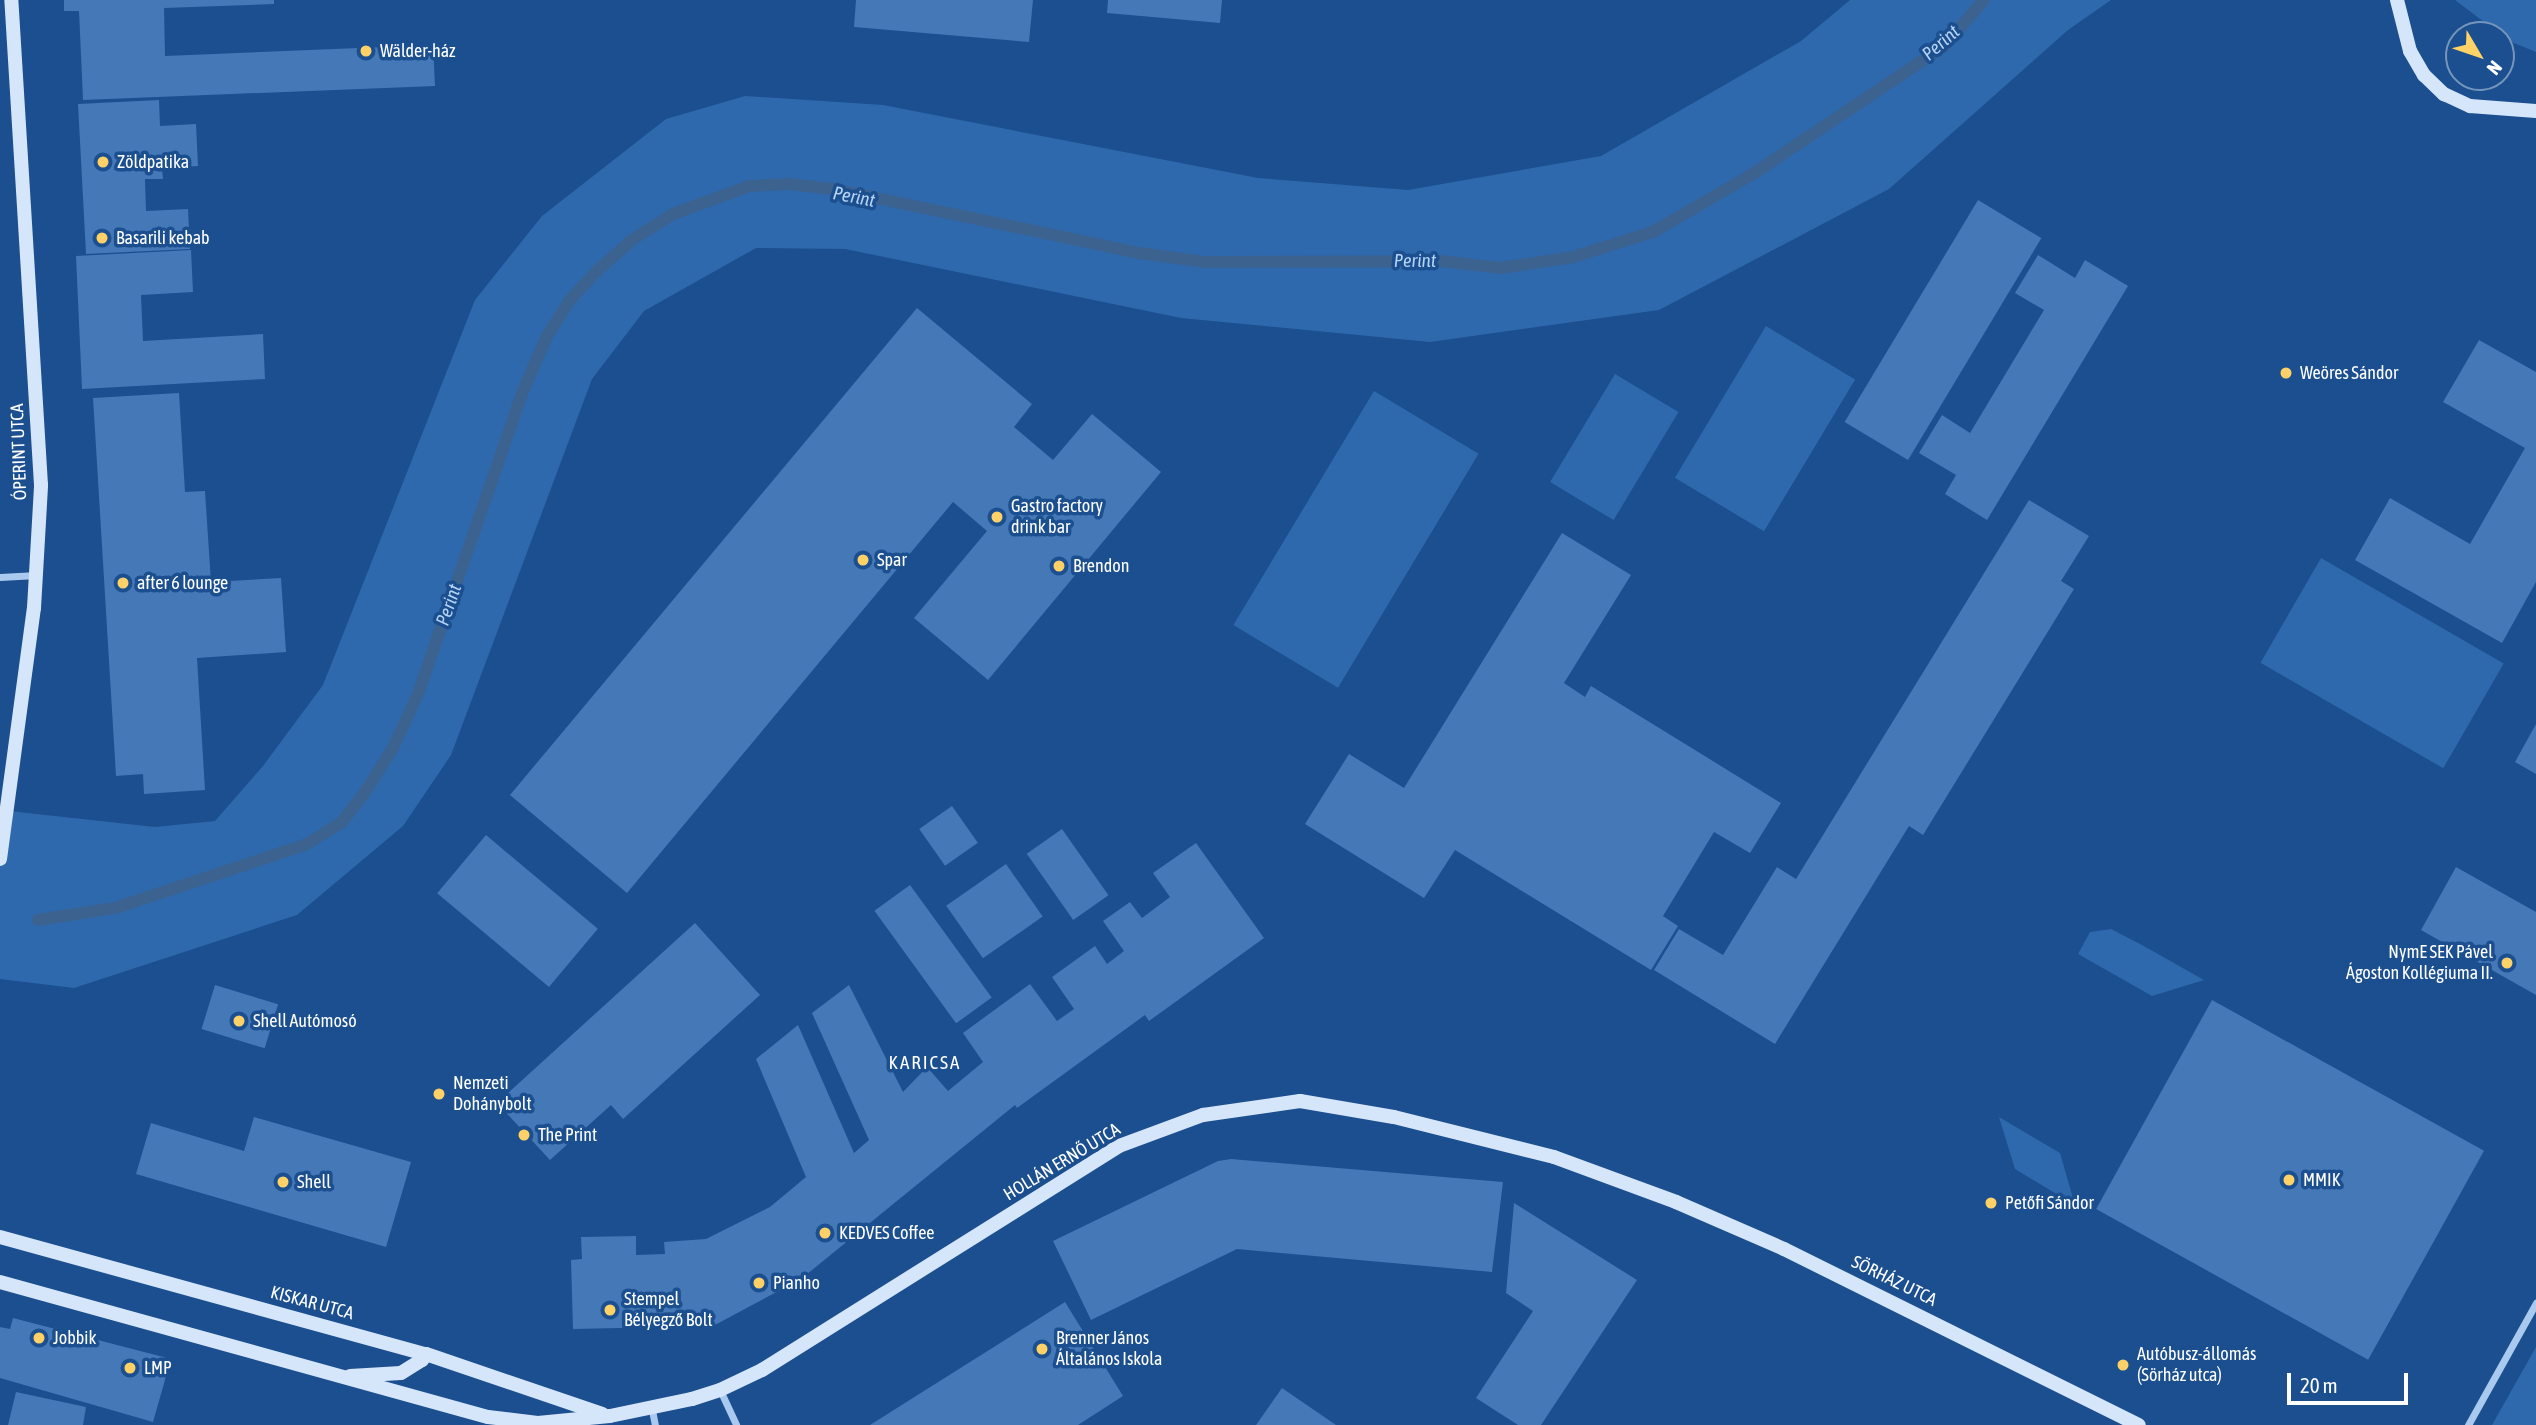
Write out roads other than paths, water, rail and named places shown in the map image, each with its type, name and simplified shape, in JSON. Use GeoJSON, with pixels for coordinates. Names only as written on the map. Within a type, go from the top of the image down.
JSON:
{"type":"FeatureCollection","features":[{"type":"Feature","properties":{"kind":"street","name":"ÓPERINT UTCA"},"geometry":{"type":"LineString","coordinates":[[0,859],[37,575],[41,485],[11,0]]}},
{"type":"Feature","properties":{"kind":"street"},"geometry":{"type":"LineString","coordinates":[[2397,0],[2410,51],[2424,75],[2444,94],[2470,106],[2536,111]]}},
{"type":"Feature","properties":{"kind":"street"},"geometry":{"type":"LineString","coordinates":[[0,577],[37,575]]}},
{"type":"Feature","properties":{"kind":"street","name":"HOLLÁN ERNŐ UTCA"},"geometry":{"type":"LineString","coordinates":[[654,1418],[720,1391],[821,1334],[1119,1146],[1203,1115],[1300,1101],[1394,1117],[1479,1137],[1554,1157],[1625,1184]]}},
{"type":"Feature","properties":{"kind":"street","name":"SÖRHÁZ UTCA"},"geometry":{"type":"LineString","coordinates":[[1625,1184],[1676,1202],[1784,1249],[2139,1425]]}},
{"type":"Feature","properties":{"kind":"street","name":"KISKAR UTCA"},"geometry":{"type":"LineString","coordinates":[[0,1237],[426,1354],[610,1416]]}},
{"type":"Feature","properties":{"kind":"street","name":"KISKAR UTCA"},"geometry":{"type":"LineString","coordinates":[[0,1282],[340,1377],[512,1421],[538,1423],[610,1416],[654,1418]]}},
{"type":"Feature","properties":{"kind":"street"},"geometry":{"type":"LineString","coordinates":[[2468,1425],[2536,1303]]}},
{"type":"Feature","properties":{"kind":"street"},"geometry":{"type":"LineString","coordinates":[[340,1377],[401,1373],[422,1360],[426,1354]]}},
{"type":"Feature","properties":{"kind":"street"},"geometry":{"type":"LineString","coordinates":[[720,1391],[736,1425]]}},
{"type":"Feature","properties":{"kind":"waterway","name":"Perint"},"geometry":{"type":"LineString","coordinates":[[38,920],[115,908],[307,844],[341,823],[363,795],[393,748],[418,694],[523,391],[547,336],[570,300],[597,271],[632,240],[673,214],[749,186],[789,184],[833,189],[1139,253],[1206,262],[1440,261],[1501,268],[1573,257],[1653,232],[1756,172],[1944,46],[1984,0]]}},
{"type":"Feature","properties":{"kind":"place","name":"Wälder-ház"},"geometry":{"type":"Point","coordinates":[366,51]}},
{"type":"Feature","properties":{"kind":"place","name":"Zöldpatika"},"geometry":{"type":"Point","coordinates":[103,162]}},
{"type":"Feature","properties":{"kind":"place","name":"Basarili kebab"},"geometry":{"type":"Point","coordinates":[102,238]}},
{"type":"Feature","properties":{"kind":"place","name":"Weöres Sándor"},"geometry":{"type":"Point","coordinates":[2286,373]}},
{"type":"Feature","properties":{"kind":"place","name":"Gastro factory drink bar"},"geometry":{"type":"Point","coordinates":[997,517]}},
{"type":"Feature","properties":{"kind":"place","name":"Spar"},"geometry":{"type":"Point","coordinates":[863,560]}},
{"type":"Feature","properties":{"kind":"place","name":"Brendon"},"geometry":{"type":"Point","coordinates":[1059,566]}},
{"type":"Feature","properties":{"kind":"place","name":"after 6 lounge"},"geometry":{"type":"Point","coordinates":[123,583]}},
{"type":"Feature","properties":{"kind":"place","name":"NymE SEK Pável Ágoston Kollégiuma II."},"geometry":{"type":"Point","coordinates":[2507,963]}},
{"type":"Feature","properties":{"kind":"place","name":"Shell Autómosó"},"geometry":{"type":"Point","coordinates":[239,1021]}},
{"type":"Feature","properties":{"kind":"place","name":"Nemzeti Dohánybolt"},"geometry":{"type":"Point","coordinates":[439,1094]}},
{"type":"Feature","properties":{"kind":"place","name":"The Print"},"geometry":{"type":"Point","coordinates":[524,1135]}},
{"type":"Feature","properties":{"kind":"place","name":"MMIK"},"geometry":{"type":"Point","coordinates":[2289,1180]}},
{"type":"Feature","properties":{"kind":"place","name":"Shell"},"geometry":{"type":"Point","coordinates":[283,1182]}},
{"type":"Feature","properties":{"kind":"place","name":"Petőfi Sándor"},"geometry":{"type":"Point","coordinates":[1991,1203]}},
{"type":"Feature","properties":{"kind":"place","name":"KEDVES Coffee"},"geometry":{"type":"Point","coordinates":[825,1233]}},
{"type":"Feature","properties":{"kind":"place","name":"Pianho"},"geometry":{"type":"Point","coordinates":[759,1283]}},
{"type":"Feature","properties":{"kind":"place","name":"Stempel Bélyegző Bolt"},"geometry":{"type":"Point","coordinates":[610,1310]}},
{"type":"Feature","properties":{"kind":"place","name":"Jobbik"},"geometry":{"type":"Point","coordinates":[39,1338]}},
{"type":"Feature","properties":{"kind":"place","name":"Brenner János Általános Iskola"},"geometry":{"type":"Point","coordinates":[1042,1349]}},
{"type":"Feature","properties":{"kind":"place","name":"Autóbusz-állomás (Sörház utca)"},"geometry":{"type":"Point","coordinates":[2123,1365]}},
{"type":"Feature","properties":{"kind":"place","name":"LMP"},"geometry":{"type":"Point","coordinates":[130,1368]}},
{"type":"Feature","properties":{"kind":"district","name":"KARICSA"},"geometry":{"type":"Point","coordinates":[925,1063]}}]}
